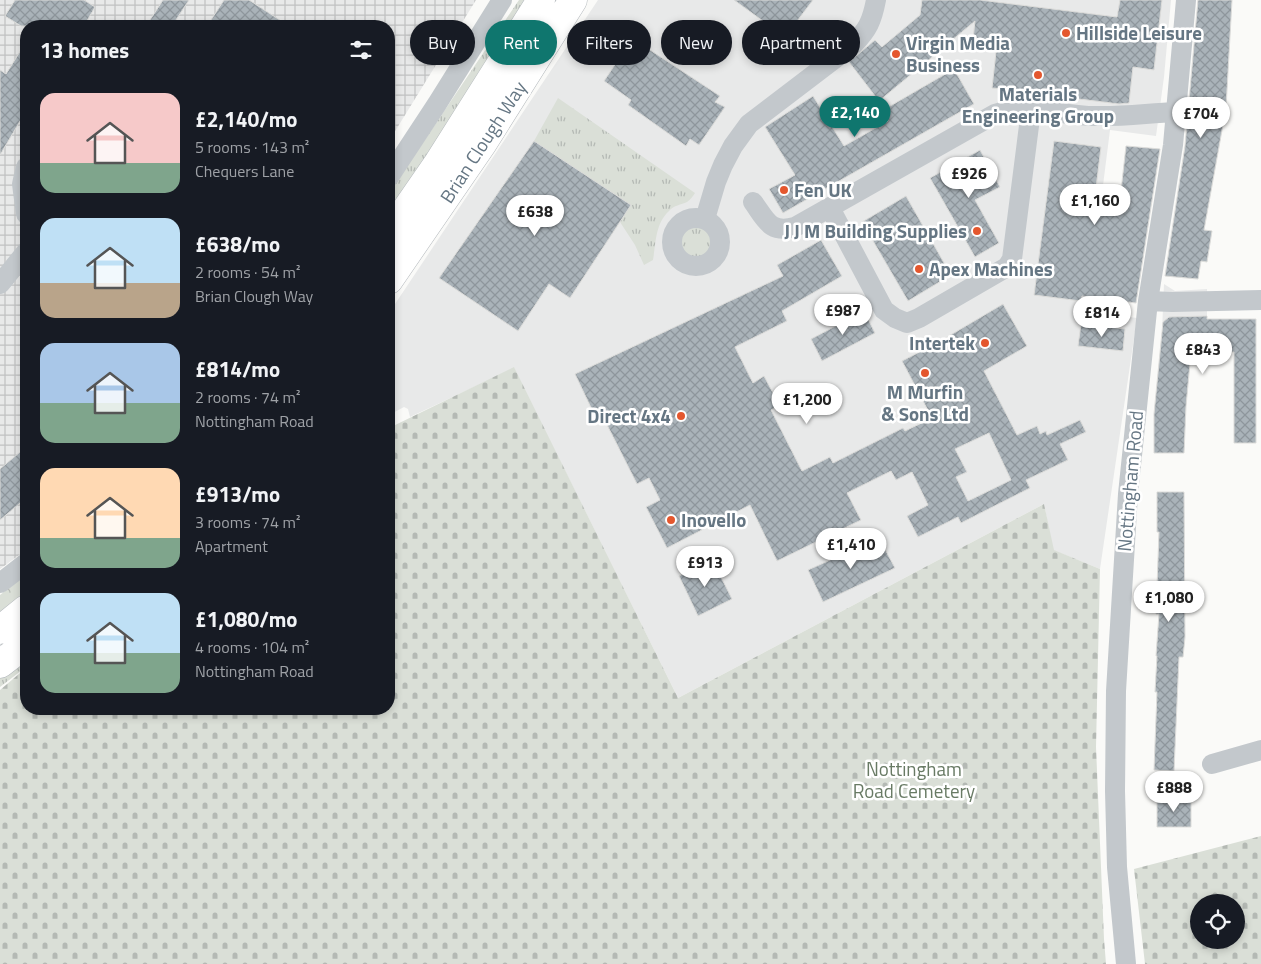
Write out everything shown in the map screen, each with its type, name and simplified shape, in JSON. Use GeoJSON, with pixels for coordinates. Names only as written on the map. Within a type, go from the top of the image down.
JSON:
{"type":"FeatureCollection","features":[{"type":"Feature","properties":{"kind":"highway","name":"Brian Clough Way"},"geometry":{"type":"LineString","coordinates":[[395,225],[438,163],[542,0]]}},
{"type":"Feature","properties":{"kind":"highway","name":"Brian Clough Way"},"geometry":{"type":"LineString","coordinates":[[395,271],[478,151],[573,0]]}},
{"type":"Feature","properties":{"kind":"highway"},"geometry":{"type":"LineString","coordinates":[[0,630],[20,615]]}},
{"type":"Feature","properties":{"kind":"highway"},"geometry":{"type":"LineString","coordinates":[[0,664],[20,649]]}},
{"type":"Feature","properties":{"kind":"street"},"geometry":{"type":"LineString","coordinates":[[395,168],[502,0]]}},
{"type":"Feature","properties":{"kind":"street"},"geometry":{"type":"LineString","coordinates":[[705,218],[716,182],[733,146],[742,133],[760,115],[854,44],[870,24],[876,0]]}},
{"type":"Feature","properties":{"kind":"street","name":"Nottingham Road"},"geometry":{"type":"LineString","coordinates":[[1126,964],[1117,867],[1115,791],[1116,690],[1128,494],[1148,301],[1173,145],[1186,0]]}},
{"type":"Feature","properties":{"kind":"street"},"geometry":{"type":"LineString","coordinates":[[754,202],[769,224],[777,229],[786,230],[795,227],[995,114],[1007,110],[1031,110],[1094,116],[1176,112]]}},
{"type":"Feature","properties":{"kind":"street"},"geometry":{"type":"LineString","coordinates":[[830,208],[884,310],[895,318],[907,323],[919,318],[1007,266],[1012,259],[1031,110]]}},
{"type":"Feature","properties":{"kind":"street"},"geometry":{"type":"LineString","coordinates":[[0,284],[20,259]]}},
{"type":"Feature","properties":{"kind":"street"},"geometry":{"type":"LineString","coordinates":[[1148,301],[1261,300]]}},
{"type":"Feature","properties":{"kind":"street"},"geometry":{"type":"LineString","coordinates":[[0,583],[20,568]]}},
{"type":"Feature","properties":{"kind":"street"},"geometry":{"type":"LineString","coordinates":[[1212,764],[1261,750]]}},
{"type":"Feature","properties":{"kind":"shaded area"},"geometry":{"type":"Polygon","coordinates":[[[0,0],[476,0],[464,20],[410,20],[410,65],[436,65],[395,131],[395,20],[20,20],[20,554],[0,569],[0,0]]]}},
{"type":"Feature","properties":{"kind":"shaded area"},"geometry":{"type":"Polygon","coordinates":[[[598,0],[1171,0],[1156,136],[1110,130],[1087,312],[1137,318],[1100,569],[1053,550],[1044,504],[678,698],[514,368],[410,417],[408,409],[404,407],[395,412],[395,304],[555,65],[557,65],[557,61],[567,46],[567,65],[651,65],[651,20],[585,20],[598,0]]]}},
{"type":"Feature","properties":{"kind":"shaded area"},"geometry":{"type":"Polygon","coordinates":[[[1164,284],[1175,291],[1207,289],[1207,316],[1193,330],[1162,331],[1164,284]]]}},
{"type":"Feature","properties":{"kind":"green space"},"geometry":{"type":"Polygon","coordinates":[[[519,0],[529,0],[516,20],[506,20],[519,0]]]}},
{"type":"Feature","properties":{"kind":"green space"},"geometry":{"type":"Polygon","coordinates":[[[485,50],[485,65],[487,65],[395,203],[395,184],[485,50]]]}},
{"type":"Feature","properties":{"kind":"green space"},"geometry":{"type":"Polygon","coordinates":[[[558,98],[695,193],[688,201],[673,207],[664,216],[657,234],[653,260],[644,265],[635,245],[620,222],[631,205],[534,141],[558,98]]]}},
{"type":"Feature","properties":{"kind":"green space"},"geometry":{"type":"Polygon","coordinates":[[[696,227],[707,231],[711,242],[707,253],[696,257],[685,253],[681,242],[685,231],[696,227]]]}},
{"type":"Feature","properties":{"kind":"green space","name":"Nottingham Road Cemetery"},"geometry":{"type":"Polygon","coordinates":[[[514,367],[678,698],[1044,504],[1054,550],[1100,569],[1096,747],[1106,964],[0,964],[0,690],[20,673],[20,715],[395,715],[395,425],[514,367]]]}},
{"type":"Feature","properties":{"kind":"green space"},"geometry":{"type":"Polygon","coordinates":[[[20,580],[20,600],[0,615],[0,595],[20,580]]]}},
{"type":"Feature","properties":{"kind":"green space"},"geometry":{"type":"Polygon","coordinates":[[[20,660],[20,672],[0,687],[0,675],[20,660]]]}},
{"type":"Feature","properties":{"kind":"green space"},"geometry":{"type":"Polygon","coordinates":[[[1261,836],[1261,964],[1145,964],[1134,869],[1261,836]]]}},
{"type":"Feature","properties":{"kind":"building"},"geometry":{"type":"Polygon","coordinates":[[[15,0],[84,0],[95,7],[87,20],[20,20],[20,25],[5,16],[15,0]]]}},
{"type":"Feature","properties":{"kind":"building"},"geometry":{"type":"Polygon","coordinates":[[[163,0],[189,0],[176,20],[150,20],[163,0]]]}},
{"type":"Feature","properties":{"kind":"building"},"geometry":{"type":"Polygon","coordinates":[[[224,0],[249,0],[280,20],[211,20],[224,0]]]}},
{"type":"Feature","properties":{"kind":"building"},"geometry":{"type":"Polygon","coordinates":[[[734,0],[813,0],[798,20],[762,20],[734,0]]]}},
{"type":"Feature","properties":{"kind":"building"},"geometry":{"type":"Polygon","coordinates":[[[922,0],[980,0],[1117,17],[1120,0],[1162,0],[1154,70],[1133,67],[1129,103],[1119,104],[992,88],[996,52],[972,49],[975,21],[945,46],[941,46],[943,48],[879,101],[851,65],[860,65],[860,53],[875,40],[882,47],[920,15],[922,0]]]}},
{"type":"Feature","properties":{"kind":"building"},"geometry":{"type":"Polygon","coordinates":[[[1198,0],[1232,0],[1226,108],[1204,230],[1212,231],[1207,262],[1201,261],[1198,279],[1165,276],[1185,146],[1198,0]]]}},
{"type":"Feature","properties":{"kind":"building"},"geometry":{"type":"Polygon","coordinates":[[[651,51],[661,57],[661,65],[673,65],[720,96],[715,102],[725,107],[699,145],[690,139],[686,146],[628,105],[631,100],[604,81],[615,65],[651,65],[651,51]]]}},
{"type":"Feature","properties":{"kind":"building"},"geometry":{"type":"Polygon","coordinates":[[[20,52],[20,121],[0,155],[0,70],[6,74],[20,52]]]}},
{"type":"Feature","properties":{"kind":"building"},"geometry":{"type":"Polygon","coordinates":[[[954,69],[974,104],[783,213],[769,189],[795,175],[765,127],[813,96],[844,146],[888,121],[884,114],[887,112],[885,109],[954,69]]]}},
{"type":"Feature","properties":{"kind":"building"},"geometry":{"type":"Polygon","coordinates":[[[534,141],[631,205],[570,298],[549,284],[518,331],[439,278],[534,141]]]}},
{"type":"Feature","properties":{"kind":"building"},"geometry":{"type":"Polygon","coordinates":[[[1054,141],[1101,147],[1096,188],[1121,191],[1126,146],[1160,149],[1136,303],[1082,296],[1081,301],[1034,295],[1054,141]]]}},
{"type":"Feature","properties":{"kind":"building"},"geometry":{"type":"Polygon","coordinates":[[[980,150],[1000,187],[975,200],[999,243],[975,257],[930,178],[980,150]]]}},
{"type":"Feature","properties":{"kind":"building"},"geometry":{"type":"Polygon","coordinates":[[[906,196],[951,275],[908,301],[862,222],[906,196]]]}},
{"type":"Feature","properties":{"kind":"building"},"geometry":{"type":"Polygon","coordinates":[[[821,240],[842,276],[782,311],[787,321],[735,347],[753,383],[764,376],[780,406],[771,410],[802,471],[830,457],[833,463],[903,428],[905,431],[932,418],[902,361],[937,343],[1003,304],[1027,346],[984,371],[1017,435],[1037,426],[1040,434],[1046,431],[1047,435],[1080,420],[1086,432],[1060,444],[1068,460],[1026,480],[1030,488],[961,523],[958,517],[918,537],[907,516],[928,505],[912,472],[896,480],[891,471],[847,493],[861,520],[777,561],[750,505],[667,548],[646,507],[660,500],[649,478],[637,484],[600,411],[594,414],[575,374],[783,276],[777,265],[821,240]],[[989,433],[955,449],[967,472],[956,477],[968,501],[1011,480],[989,433]]]}},
{"type":"Feature","properties":{"kind":"building"},"geometry":{"type":"Polygon","coordinates":[[[864,311],[875,333],[822,361],[811,339],[864,311]]]}},
{"type":"Feature","properties":{"kind":"building"},"geometry":{"type":"Polygon","coordinates":[[[1207,316],[1207,319],[1256,319],[1256,443],[1234,443],[1234,352],[1191,352],[1184,453],[1154,453],[1154,414],[1163,322],[1169,317],[1207,316]]]}},
{"type":"Feature","properties":{"kind":"building"},"geometry":{"type":"Polygon","coordinates":[[[1081,324],[1125,329],[1123,351],[1078,346],[1081,324]]]}},
{"type":"Feature","properties":{"kind":"building"},"geometry":{"type":"Polygon","coordinates":[[[20,452],[20,503],[0,520],[0,469],[20,452]]]}},
{"type":"Feature","properties":{"kind":"building"},"geometry":{"type":"Polygon","coordinates":[[[1157,492],[1184,492],[1185,637],[1183,657],[1179,657],[1174,771],[1154,770],[1157,692],[1155,692],[1156,656],[1159,614],[1156,614],[1159,532],[1157,532],[1157,492]]]}},
{"type":"Feature","properties":{"kind":"building"},"geometry":{"type":"Polygon","coordinates":[[[879,538],[895,568],[823,602],[808,570],[879,538]]]}},
{"type":"Feature","properties":{"kind":"building"},"geometry":{"type":"Polygon","coordinates":[[[712,559],[732,599],[698,616],[679,576],[712,559]]]}},
{"type":"Feature","properties":{"kind":"building"},"geometry":{"type":"Polygon","coordinates":[[[1191,798],[1191,827],[1157,827],[1157,799],[1191,798]]]}},
{"type":"Feature","properties":{"kind":"place","name":"Hillside Leisure"},"geometry":{"type":"Point","coordinates":[1066,33]}},
{"type":"Feature","properties":{"kind":"place","name":"Virgin Media Business"},"geometry":{"type":"Point","coordinates":[896,54]}},
{"type":"Feature","properties":{"kind":"place","name":"Materials Engineering Group"},"geometry":{"type":"Point","coordinates":[1038,75]}},
{"type":"Feature","properties":{"kind":"place","name":"Fen UK"},"geometry":{"type":"Point","coordinates":[784,190]}},
{"type":"Feature","properties":{"kind":"place","name":"J J M Building Supplies"},"geometry":{"type":"Point","coordinates":[977,231]}},
{"type":"Feature","properties":{"kind":"place","name":"Apex Machines"},"geometry":{"type":"Point","coordinates":[919,269]}},
{"type":"Feature","properties":{"kind":"place","name":"Intertek"},"geometry":{"type":"Point","coordinates":[985,343]}},
{"type":"Feature","properties":{"kind":"place","name":"M Murfin & Sons Ltd"},"geometry":{"type":"Point","coordinates":[925,373]}},
{"type":"Feature","properties":{"kind":"place","name":"Direct 4x4"},"geometry":{"type":"Point","coordinates":[681,416]}},
{"type":"Feature","properties":{"kind":"place","name":"Inovello"},"geometry":{"type":"Point","coordinates":[671,520]}}]}
